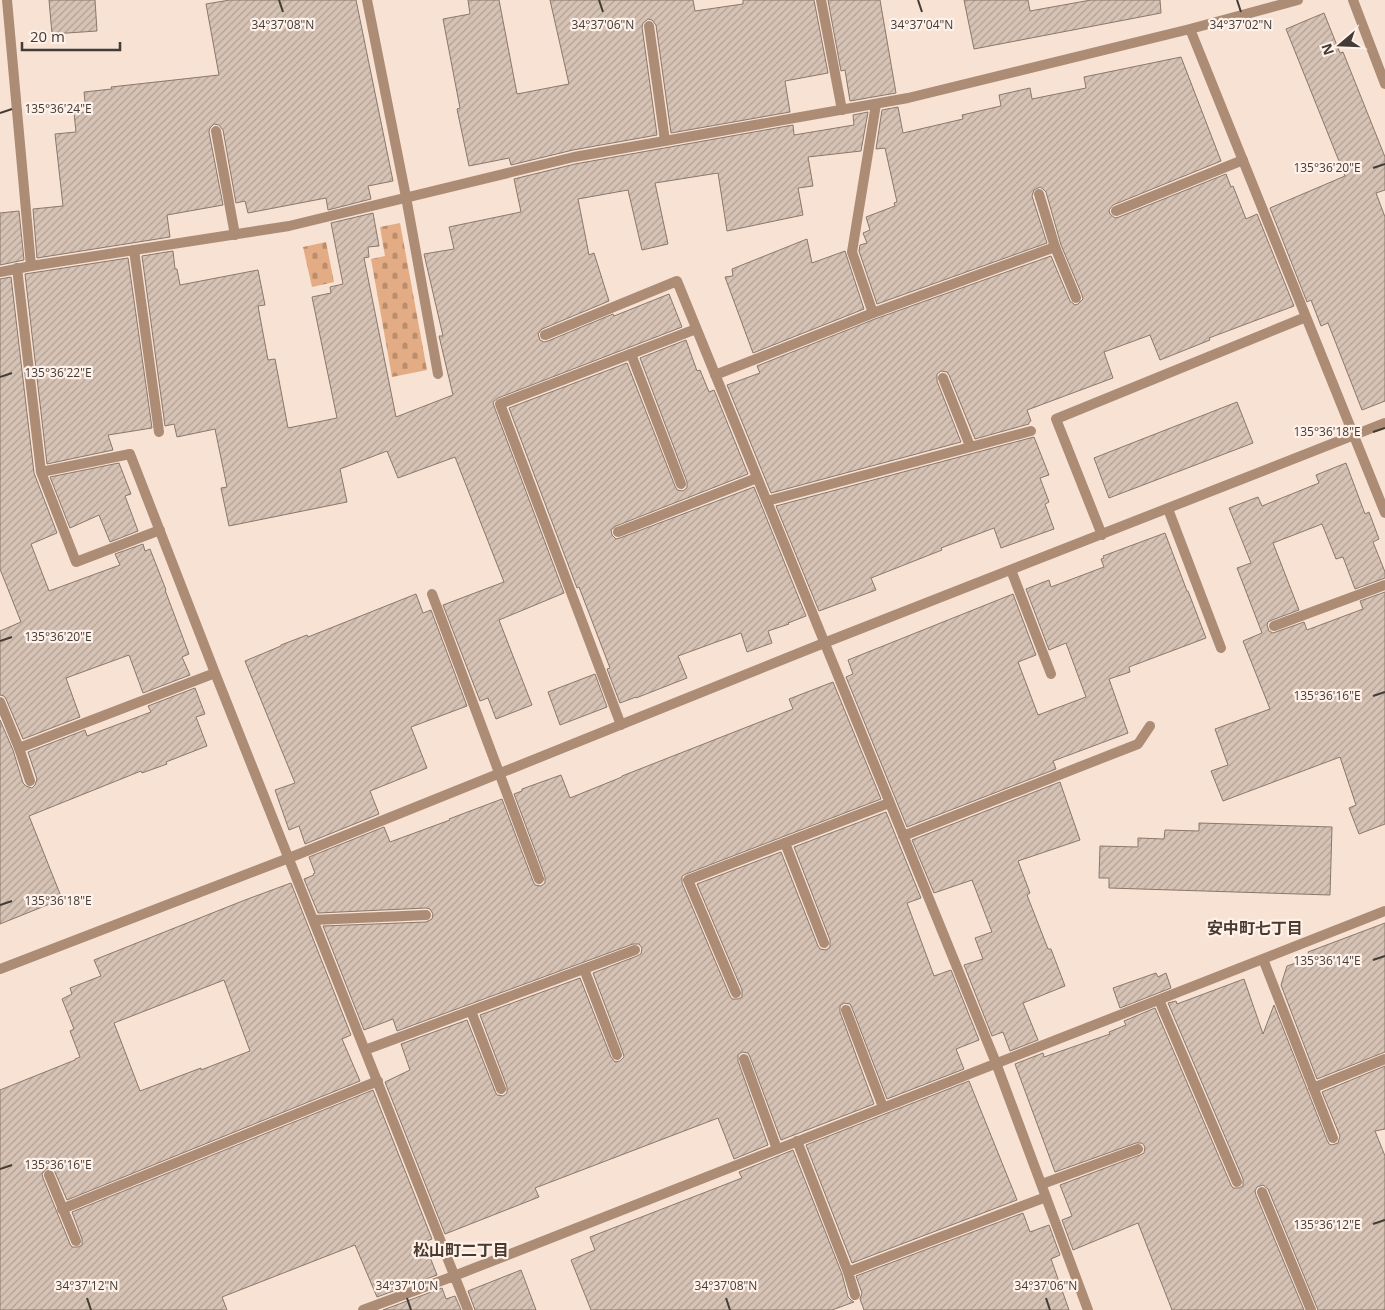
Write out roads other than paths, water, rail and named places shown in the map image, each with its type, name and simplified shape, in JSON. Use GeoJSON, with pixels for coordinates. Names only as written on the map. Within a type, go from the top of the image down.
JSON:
{"type":"FeatureCollection","features":[{"type":"Feature","properties":{"kind":"street"},"geometry":{"type":"LineString","coordinates":[[7,0],[31,266]]}},
{"type":"Feature","properties":{"kind":"street"},"geometry":{"type":"LineString","coordinates":[[367,0],[406,197],[438,374]]}},
{"type":"Feature","properties":{"kind":"street"},"geometry":{"type":"LineString","coordinates":[[821,0],[842,110]]}},
{"type":"Feature","properties":{"kind":"street"},"geometry":{"type":"LineString","coordinates":[[0,272],[289,226],[574,157],[908,98],[1190,29],[1296,0]]}},
{"type":"Feature","properties":{"kind":"street"},"geometry":{"type":"LineString","coordinates":[[1353,0],[1385,84]]}},
{"type":"Feature","properties":{"kind":"street"},"geometry":{"type":"LineString","coordinates":[[649,26],[665,141]]}},
{"type":"Feature","properties":{"kind":"street"},"geometry":{"type":"LineString","coordinates":[[1190,29],[1385,513]]}},
{"type":"Feature","properties":{"kind":"street"},"geometry":{"type":"LineString","coordinates":[[873,314],[852,252],[876,104]]}},
{"type":"Feature","properties":{"kind":"street"},"geometry":{"type":"LineString","coordinates":[[216,132],[235,235]]}},
{"type":"Feature","properties":{"kind":"street"},"geometry":{"type":"LineString","coordinates":[[1116,211],[1243,160]]}},
{"type":"Feature","properties":{"kind":"street"},"geometry":{"type":"LineString","coordinates":[[1039,194],[1055,247],[1076,298]]}},
{"type":"Feature","properties":{"kind":"street"},"geometry":{"type":"LineString","coordinates":[[715,375],[1055,247]]}},
{"type":"Feature","properties":{"kind":"street"},"geometry":{"type":"LineString","coordinates":[[134,250],[159,432]]}},
{"type":"Feature","properties":{"kind":"street"},"geometry":{"type":"LineString","coordinates":[[17,268],[41,472],[76,562],[160,530]]}},
{"type":"Feature","properties":{"kind":"street"},"geometry":{"type":"LineString","coordinates":[[545,335],[677,282],[996,1063],[1088,1310]]}},
{"type":"Feature","properties":{"kind":"street"},"geometry":{"type":"LineString","coordinates":[[1102,534],[1056,419],[1306,317]]}},
{"type":"Feature","properties":{"kind":"street"},"geometry":{"type":"LineString","coordinates":[[621,725],[500,404],[696,329]]}},
{"type":"Feature","properties":{"kind":"street"},"geometry":{"type":"LineString","coordinates":[[631,354],[681,484]]}},
{"type":"Feature","properties":{"kind":"street"},"geometry":{"type":"LineString","coordinates":[[943,378],[970,446]]}},
{"type":"Feature","properties":{"kind":"street"},"geometry":{"type":"LineString","coordinates":[[0,969],[289,858],[824,643],[1385,423]]}},
{"type":"Feature","properties":{"kind":"street"},"geometry":{"type":"LineString","coordinates":[[767,501],[1031,431]]}},
{"type":"Feature","properties":{"kind":"street"},"geometry":{"type":"LineString","coordinates":[[41,472],[130,454],[468,1310]]}},
{"type":"Feature","properties":{"kind":"street"},"geometry":{"type":"LineString","coordinates":[[618,532],[757,478]]}},
{"type":"Feature","properties":{"kind":"street"},"geometry":{"type":"LineString","coordinates":[[1168,509],[1221,648]]}},
{"type":"Feature","properties":{"kind":"street"},"geometry":{"type":"LineString","coordinates":[[1011,570],[1051,674]]}},
{"type":"Feature","properties":{"kind":"street"},"geometry":{"type":"LineString","coordinates":[[1274,626],[1385,585]]}},
{"type":"Feature","properties":{"kind":"street"},"geometry":{"type":"LineString","coordinates":[[432,594],[501,773],[539,879]]}},
{"type":"Feature","properties":{"kind":"street"},"geometry":{"type":"LineString","coordinates":[[19,748],[215,673]]}},
{"type":"Feature","properties":{"kind":"street"},"geometry":{"type":"LineString","coordinates":[[0,702],[30,781]]}},
{"type":"Feature","properties":{"kind":"street"},"geometry":{"type":"LineString","coordinates":[[903,836],[1138,744],[1150,726]]}},
{"type":"Feature","properties":{"kind":"street"},"geometry":{"type":"LineString","coordinates":[[736,993],[688,880],[890,802]]}},
{"type":"Feature","properties":{"kind":"street"},"geometry":{"type":"LineString","coordinates":[[785,843],[824,943]]}},
{"type":"Feature","properties":{"kind":"street"},"geometry":{"type":"LineString","coordinates":[[363,1310],[1385,911]]}},
{"type":"Feature","properties":{"kind":"street"},"geometry":{"type":"LineString","coordinates":[[314,920],[426,915]]}},
{"type":"Feature","properties":{"kind":"street"},"geometry":{"type":"LineString","coordinates":[[365,1050],[636,950]]}},
{"type":"Feature","properties":{"kind":"street"},"geometry":{"type":"LineString","coordinates":[[1263,959],[1333,1138]]}},
{"type":"Feature","properties":{"kind":"street"},"geometry":{"type":"LineString","coordinates":[[584,969],[617,1055]]}},
{"type":"Feature","properties":{"kind":"street"},"geometry":{"type":"LineString","coordinates":[[1159,1000],[1237,1182]]}},
{"type":"Feature","properties":{"kind":"street"},"geometry":{"type":"LineString","coordinates":[[846,1010],[884,1107]]}},
{"type":"Feature","properties":{"kind":"street"},"geometry":{"type":"LineString","coordinates":[[471,1011],[501,1089]]}},
{"type":"Feature","properties":{"kind":"street"},"geometry":{"type":"LineString","coordinates":[[744,1059],[777,1149]]}},
{"type":"Feature","properties":{"kind":"street"},"geometry":{"type":"LineString","coordinates":[[1313,1088],[1385,1059]]}},
{"type":"Feature","properties":{"kind":"street"},"geometry":{"type":"LineString","coordinates":[[62,1208],[378,1081]]}},
{"type":"Feature","properties":{"kind":"street"},"geometry":{"type":"LineString","coordinates":[[797,1141],[848,1272],[855,1295]]}},
{"type":"Feature","properties":{"kind":"street"},"geometry":{"type":"LineString","coordinates":[[1042,1184],[1138,1148]]}},
{"type":"Feature","properties":{"kind":"street"},"geometry":{"type":"LineString","coordinates":[[48,1175],[76,1241]]}},
{"type":"Feature","properties":{"kind":"street"},"geometry":{"type":"LineString","coordinates":[[1262,1192],[1311,1310]]}},
{"type":"Feature","properties":{"kind":"street"},"geometry":{"type":"LineString","coordinates":[[848,1272],[1046,1197]]}},
{"type":"Feature","properties":{"kind":"district","name":"安中町七丁目"},"geometry":{"type":"Point","coordinates":[1255,928]}},
{"type":"Feature","properties":{"kind":"district","name":"松山町二丁目"},"geometry":{"type":"Point","coordinates":[461,1250]}}]}
